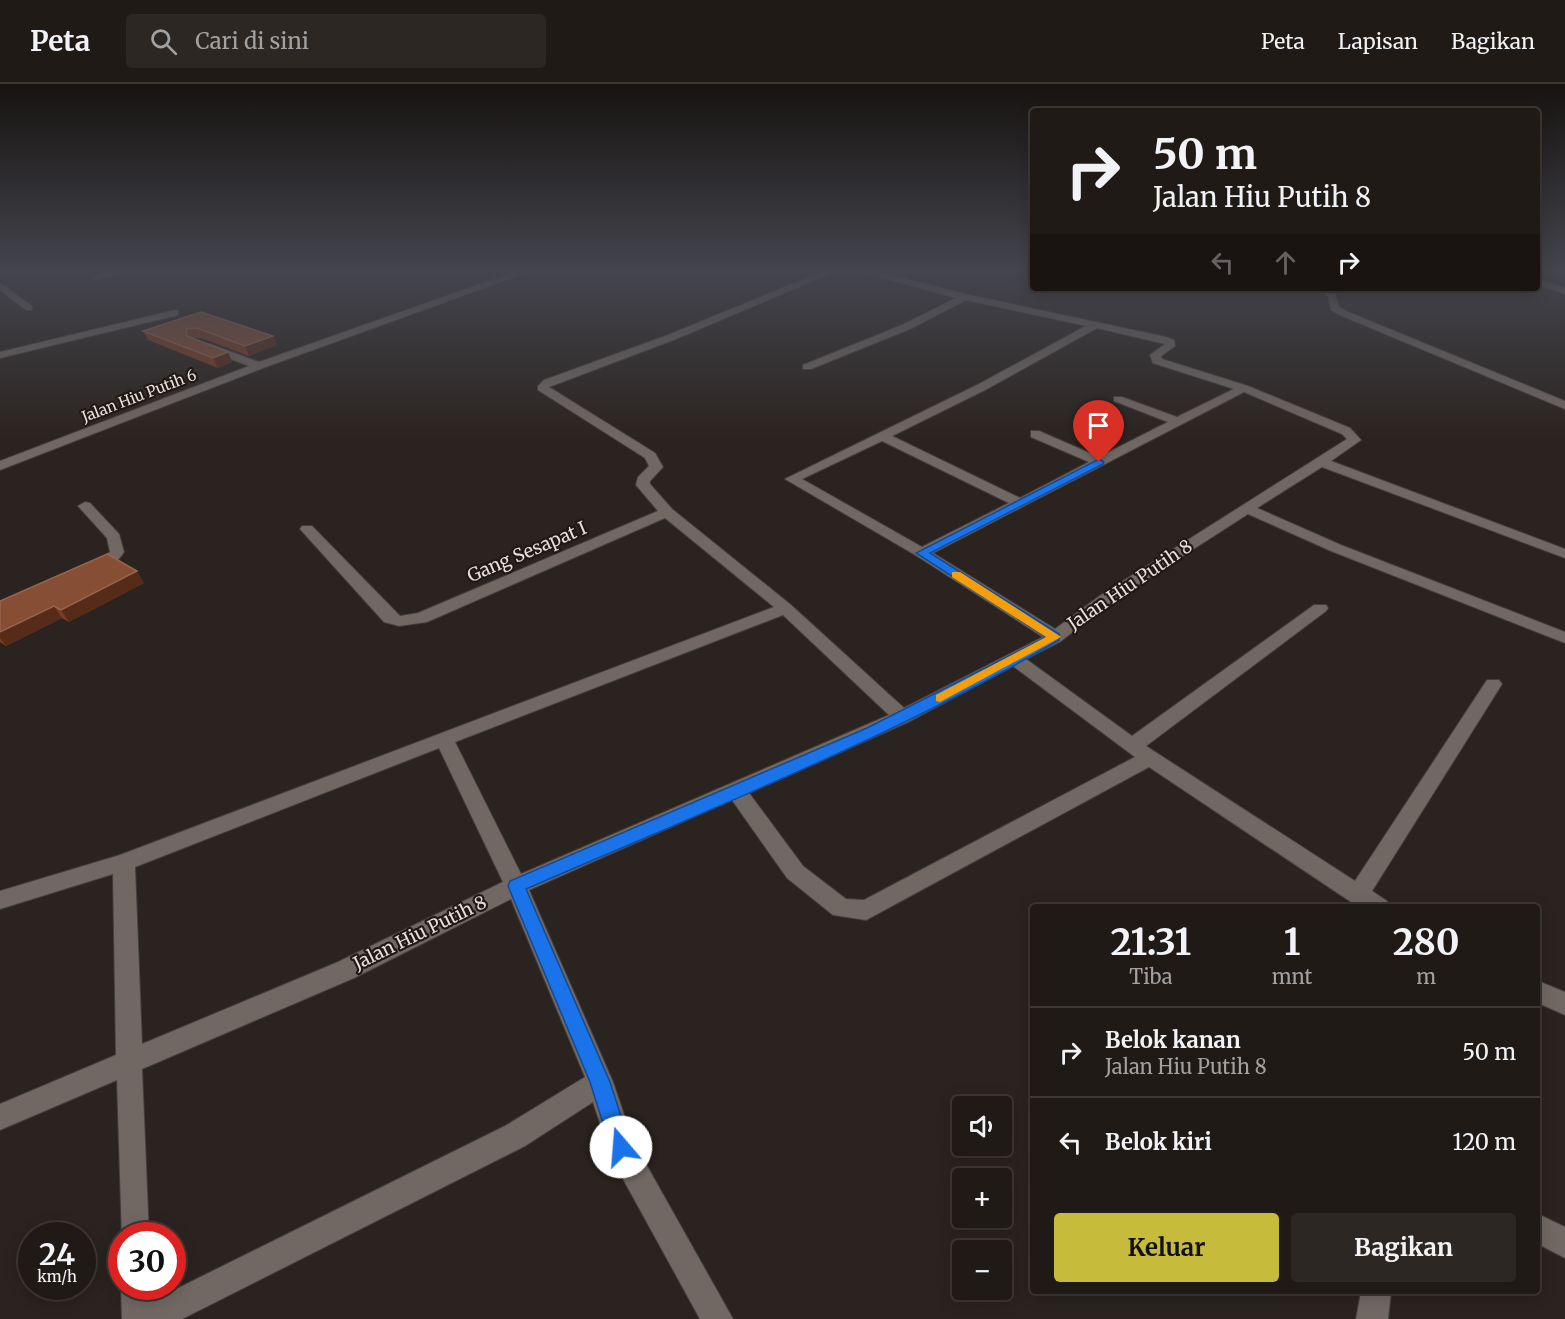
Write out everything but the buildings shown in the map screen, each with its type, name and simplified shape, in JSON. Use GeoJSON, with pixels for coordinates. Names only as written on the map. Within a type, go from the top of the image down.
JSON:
{"type":"FeatureCollection","features":[{"type":"Feature","properties":{"kind":"street"},"geometry":{"type":"LineString","coordinates":[[0,355],[114,328]]}},
{"type":"Feature","properties":{"kind":"street"},"geometry":{"type":"LineString","coordinates":[[259,366],[367,328]]}},
{"type":"Feature","properties":{"kind":"street"},"geometry":{"type":"LineString","coordinates":[[695,328],[543,385],[543,390],[650,456],[656,467],[643,480],[644,484],[667,512],[785,608],[902,717]]}},
{"type":"Feature","properties":{"kind":"street"},"geometry":{"type":"LineString","coordinates":[[807,367],[904,328]]}},
{"type":"Feature","properties":{"kind":"street"},"geometry":{"type":"LineString","coordinates":[[1055,637],[922,553],[792,479],[883,437],[1025,365],[1090,328]]}},
{"type":"Feature","properties":{"kind":"street"},"geometry":{"type":"LineString","coordinates":[[1108,328],[1170,342],[1170,346],[1155,355],[1157,361],[1244,388]]}},
{"type":"Feature","properties":{"kind":"street"},"geometry":{"type":"LineString","coordinates":[[1378,328],[1565,405]]}},
{"type":"Feature","properties":{"kind":"street","name":"Jalan Hiu Putih 6"},"geometry":{"type":"LineString","coordinates":[[196,342],[259,366]]}},
{"type":"Feature","properties":{"kind":"street","name":"Jalan Hiu Putih 6"},"geometry":{"type":"LineString","coordinates":[[0,466],[259,366]]}},
{"type":"Feature","properties":{"kind":"street"},"geometry":{"type":"LineString","coordinates":[[922,553],[1022,504],[1176,421],[1244,388]]}},
{"type":"Feature","properties":{"kind":"street","name":"Jalan Hiu Putih 8"},"geometry":{"type":"LineString","coordinates":[[0,1118],[346,970],[516,886],[712,803],[735,789],[902,717],[1016,660],[1055,637],[1107,598],[1245,508],[1355,440],[1354,437],[1244,388]]}},
{"type":"Feature","properties":{"kind":"street"},"geometry":{"type":"LineString","coordinates":[[1118,399],[1176,421]]}},
{"type":"Feature","properties":{"kind":"street"},"geometry":{"type":"LineString","coordinates":[[1035,434],[1099,462]]}},
{"type":"Feature","properties":{"kind":"street"},"geometry":{"type":"LineString","coordinates":[[883,437],[1022,504]]}},
{"type":"Feature","properties":{"kind":"street"},"geometry":{"type":"LineString","coordinates":[[1321,462],[1565,554]]}},
{"type":"Feature","properties":{"kind":"street"},"geometry":{"type":"LineString","coordinates":[[81,574],[112,559],[117,552],[114,537],[85,506]]}},
{"type":"Feature","properties":{"kind":"street"},"geometry":{"type":"LineString","coordinates":[[1245,508],[1336,548],[1565,638]]}},
{"type":"Feature","properties":{"kind":"street","name":"Gang Sesapat I"},"geometry":{"type":"LineString","coordinates":[[307,529],[390,618],[399,621],[421,618],[667,512]]}},
{"type":"Feature","properties":{"kind":"street"},"geometry":{"type":"LineString","coordinates":[[0,900],[124,862],[785,608]]}},
{"type":"Feature","properties":{"kind":"street"},"geometry":{"type":"LineString","coordinates":[[1132,746],[1320,608]]}},
{"type":"Feature","properties":{"kind":"street"},"geometry":{"type":"LineString","coordinates":[[1016,660],[1132,746],[1373,904]]}},
{"type":"Feature","properties":{"kind":"street"},"geometry":{"type":"LineString","coordinates":[[1358,894],[1493,684]]}},
{"type":"Feature","properties":{"kind":"street"},"geometry":{"type":"LineString","coordinates":[[444,739],[516,886],[600,1082],[621,1147],[717,1319]]}},
{"type":"Feature","properties":{"kind":"street"},"geometry":{"type":"LineString","coordinates":[[735,789],[795,872],[842,908],[866,910],[1150,758]]}},
{"type":"Feature","properties":{"kind":"street"},"geometry":{"type":"LineString","coordinates":[[124,862],[134,1222]]}},
{"type":"Feature","properties":{"kind":"street"},"geometry":{"type":"LineString","coordinates":[[1540,993],[1565,1004]]}},
{"type":"Feature","properties":{"kind":"street"},"geometry":{"type":"LineString","coordinates":[[149,1319],[515,1137],[600,1082]]}},
{"type":"Feature","properties":{"kind":"street"},"geometry":{"type":"LineString","coordinates":[[1540,1230],[1565,1243]]}},
{"type":"Feature","properties":{"kind":"street"},"geometry":{"type":"LineString","coordinates":[[1372,1319],[1376,1294]]}},
{"type":"Feature","properties":{"kind":"street"},"geometry":{"type":"LineString","coordinates":[[137,1300],[138,1319]]}},
{"type":"Feature","properties":{"kind":"slow traffic"},"geometry":{"type":"LineString","coordinates":[[940,698],[1016,660],[1055,637],[956,575]]}},
{"type":"Feature","properties":{"kind":"route"},"geometry":{"type":"LineString","coordinates":[[621,1147],[600,1082],[516,886],[712,803],[735,789],[872,732],[1016,660],[1055,637],[922,553],[1022,504],[1099,462]]}}]}
